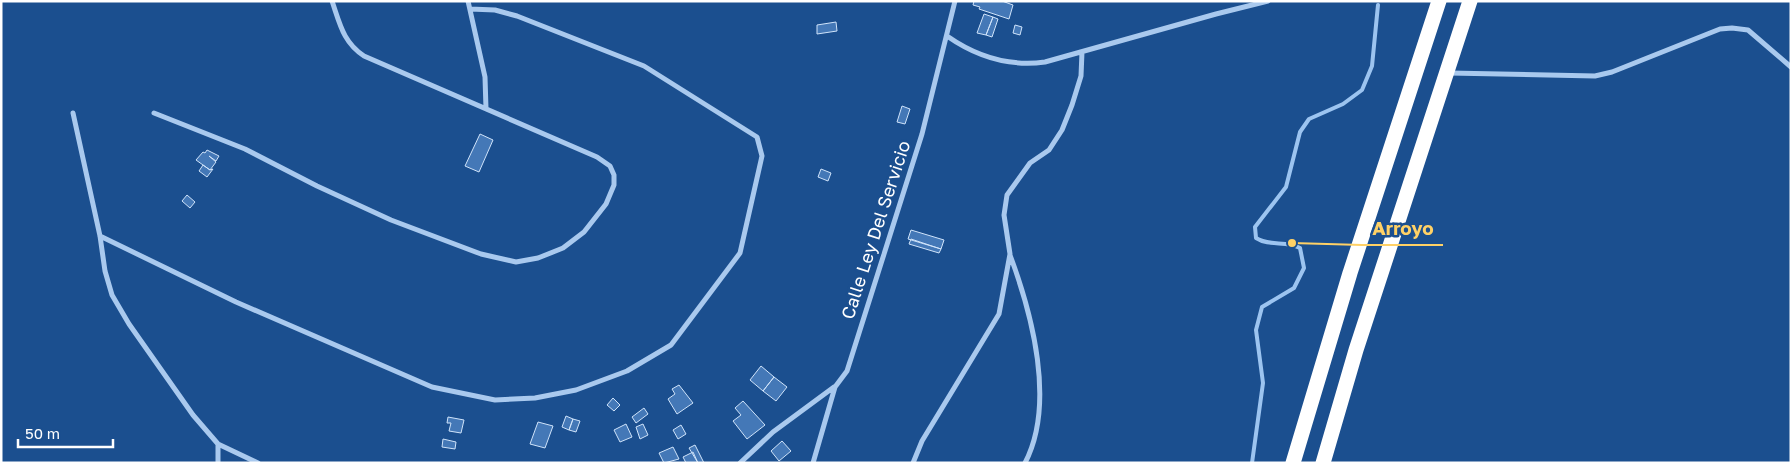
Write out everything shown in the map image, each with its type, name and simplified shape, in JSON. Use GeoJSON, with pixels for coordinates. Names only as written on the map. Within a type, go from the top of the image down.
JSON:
{"type":"FeatureCollection","features":[{"type":"Feature","properties":{"kind":"highway"},"geometry":{"type":"LineString","coordinates":[[1293,463],[1350,273],[1439,1]]}},
{"type":"Feature","properties":{"kind":"highway"},"geometry":{"type":"LineString","coordinates":[[1323,463],[1356,350],[1470,1]]}},
{"type":"Feature","properties":{"kind":"street"},"geometry":{"type":"LineString","coordinates":[[154,113],[245,149],[317,186],[391,220],[481,254],[516,262],[538,258],[563,248],[584,232],[606,204],[614,185],[614,175],[610,166],[597,157],[364,56],[351,48],[344,36],[332,1]]}},
{"type":"Feature","properties":{"kind":"street"},"geometry":{"type":"LineString","coordinates":[[468,1],[485,77],[486,110]]}},
{"type":"Feature","properties":{"kind":"street","name":"Calle Ley Del Servicio"},"geometry":{"type":"LineString","coordinates":[[813,463],[835,387],[847,370],[922,134],[956,1]]}},
{"type":"Feature","properties":{"kind":"street"},"geometry":{"type":"LineString","coordinates":[[947,36],[967,50],[1008,64],[1045,62],[1268,1]]}},
{"type":"Feature","properties":{"kind":"street"},"geometry":{"type":"LineString","coordinates":[[100,236],[236,302],[432,388],[495,400],[535,398],[576,390],[628,371],[671,345],[740,253],[762,156],[757,137],[644,66],[517,16],[495,10],[470,9]]}},
{"type":"Feature","properties":{"kind":"street"},"geometry":{"type":"LineString","coordinates":[[1447,72],[1595,76],[1612,72],[1720,29],[1732,28],[1748,30],[1791,67]]}},
{"type":"Feature","properties":{"kind":"street"},"geometry":{"type":"LineString","coordinates":[[1025,463],[1032,450],[1038,427],[1039,375],[1024,292],[1010,254],[1004,216],[1007,195],[1030,163],[1049,150],[1062,130],[1081,76],[1082,52]]}},
{"type":"Feature","properties":{"kind":"street"},"geometry":{"type":"LineString","coordinates":[[73,113],[100,236],[105,271],[112,295],[129,324],[193,415],[218,444],[258,463]]}},
{"type":"Feature","properties":{"kind":"street"},"geometry":{"type":"LineString","coordinates":[[913,463],[922,441],[998,314],[1010,254]]}},
{"type":"Feature","properties":{"kind":"street"},"geometry":{"type":"LineString","coordinates":[[740,463],[773,432],[835,387]]}},
{"type":"Feature","properties":{"kind":"street"},"geometry":{"type":"LineString","coordinates":[[218,444],[218,463]]}},
{"type":"Feature","properties":{"kind":"building"},"geometry":{"type":"Polygon","coordinates":[[[974,1],[1002,1],[1013,5],[1009,19],[979,9],[980,7],[973,5],[974,1]]]}},
{"type":"Feature","properties":{"kind":"building"},"geometry":{"type":"Polygon","coordinates":[[[984,14],[993,17],[986,35],[977,33],[984,14]]]}},
{"type":"Feature","properties":{"kind":"building"},"geometry":{"type":"Polygon","coordinates":[[[993,17],[998,19],[992,37],[986,35],[993,17]]]}},
{"type":"Feature","properties":{"kind":"building"},"geometry":{"type":"Polygon","coordinates":[[[836,22],[837,31],[817,34],[817,25],[836,22]]]}},
{"type":"Feature","properties":{"kind":"building"},"geometry":{"type":"Polygon","coordinates":[[[1015,25],[1022,27],[1020,35],[1013,33],[1015,25]]]}},
{"type":"Feature","properties":{"kind":"building"},"geometry":{"type":"Polygon","coordinates":[[[902,106],[910,109],[905,124],[897,122],[902,106]]]}},
{"type":"Feature","properties":{"kind":"building"},"geometry":{"type":"Polygon","coordinates":[[[480,134],[493,140],[479,172],[465,166],[480,134]]]}},
{"type":"Feature","properties":{"kind":"building"},"geometry":{"type":"Polygon","coordinates":[[[207,150],[219,156],[216,161],[209,156],[216,162],[210,170],[196,160],[207,150]]]}},
{"type":"Feature","properties":{"kind":"building"},"geometry":{"type":"Polygon","coordinates":[[[203,165],[210,170],[213,169],[207,177],[199,171],[203,165]]]}},
{"type":"Feature","properties":{"kind":"building"},"geometry":{"type":"Polygon","coordinates":[[[821,169],[831,173],[828,181],[818,177],[821,169]]]}},
{"type":"Feature","properties":{"kind":"building"},"geometry":{"type":"Polygon","coordinates":[[[187,195],[195,202],[190,208],[182,201],[187,195]]]}},
{"type":"Feature","properties":{"kind":"building"},"geometry":{"type":"Polygon","coordinates":[[[911,230],[944,240],[941,249],[908,239],[911,230]]]}},
{"type":"Feature","properties":{"kind":"building"},"geometry":{"type":"Polygon","coordinates":[[[911,239],[941,249],[939,253],[909,244],[911,239]]]}},
{"type":"Feature","properties":{"kind":"building"},"geometry":{"type":"Polygon","coordinates":[[[761,366],[774,377],[763,391],[750,380],[761,366]]]}},
{"type":"Feature","properties":{"kind":"building"},"geometry":{"type":"Polygon","coordinates":[[[774,377],[787,387],[776,401],[763,391],[774,377]]]}},
{"type":"Feature","properties":{"kind":"building"},"geometry":{"type":"Polygon","coordinates":[[[679,385],[693,403],[677,414],[668,399],[675,394],[672,389],[679,385]]]}},
{"type":"Feature","properties":{"kind":"building"},"geometry":{"type":"Polygon","coordinates":[[[613,398],[620,405],[614,411],[607,405],[613,398]]]}},
{"type":"Feature","properties":{"kind":"building"},"geometry":{"type":"Polygon","coordinates":[[[743,401],[765,425],[747,439],[733,421],[741,415],[735,408],[743,401]]]}},
{"type":"Feature","properties":{"kind":"building"},"geometry":{"type":"Polygon","coordinates":[[[644,408],[648,414],[636,423],[632,417],[644,408]]]}},
{"type":"Feature","properties":{"kind":"building"},"geometry":{"type":"Polygon","coordinates":[[[566,416],[573,419],[569,430],[562,427],[566,416]]]}},
{"type":"Feature","properties":{"kind":"building"},"geometry":{"type":"Polygon","coordinates":[[[448,417],[464,420],[461,433],[449,431],[451,423],[447,423],[448,417]]]}},
{"type":"Feature","properties":{"kind":"building"},"geometry":{"type":"Polygon","coordinates":[[[573,419],[580,421],[576,432],[569,430],[573,419]]]}},
{"type":"Feature","properties":{"kind":"building"},"geometry":{"type":"Polygon","coordinates":[[[538,422],[553,426],[545,448],[530,444],[538,422]]]}},
{"type":"Feature","properties":{"kind":"building"},"geometry":{"type":"Polygon","coordinates":[[[626,424],[632,437],[620,442],[614,430],[626,424]]]}},
{"type":"Feature","properties":{"kind":"building"},"geometry":{"type":"Polygon","coordinates":[[[643,424],[648,435],[640,439],[636,427],[643,424]]]}},
{"type":"Feature","properties":{"kind":"building"},"geometry":{"type":"Polygon","coordinates":[[[681,425],[686,434],[678,439],[673,430],[681,425]]]}},
{"type":"Feature","properties":{"kind":"building"},"geometry":{"type":"Polygon","coordinates":[[[443,439],[456,442],[455,449],[442,447],[443,439]]]}},
{"type":"Feature","properties":{"kind":"building"},"geometry":{"type":"Polygon","coordinates":[[[782,441],[791,451],[779,461],[771,451],[782,441]]]}},
{"type":"Feature","properties":{"kind":"building"},"geometry":{"type":"Polygon","coordinates":[[[695,445],[704,463],[698,463],[689,448],[695,445]]]}},
{"type":"Feature","properties":{"kind":"building"},"geometry":{"type":"Polygon","coordinates":[[[673,447],[679,459],[664,463],[659,453],[673,447]]]}},
{"type":"Feature","properties":{"kind":"building"},"geometry":{"type":"Polygon","coordinates":[[[693,452],[698,463],[686,463],[683,457],[693,452]]]}},
{"type":"Feature","properties":{"kind":"waterway"},"geometry":{"type":"LineString","coordinates":[[1252,463],[1263,383],[1256,330],[1262,307],[1294,288],[1304,268],[1300,248],[1289,244],[1261,241],[1256,238],[1255,227],[1286,187],[1300,132],[1309,119],[1343,104],[1362,90],[1372,66],[1378,5]]}},
{"type":"Feature","properties":{"kind":"place","name":"Arroyo"},"geometry":{"type":"Point","coordinates":[1292,243]}}]}
